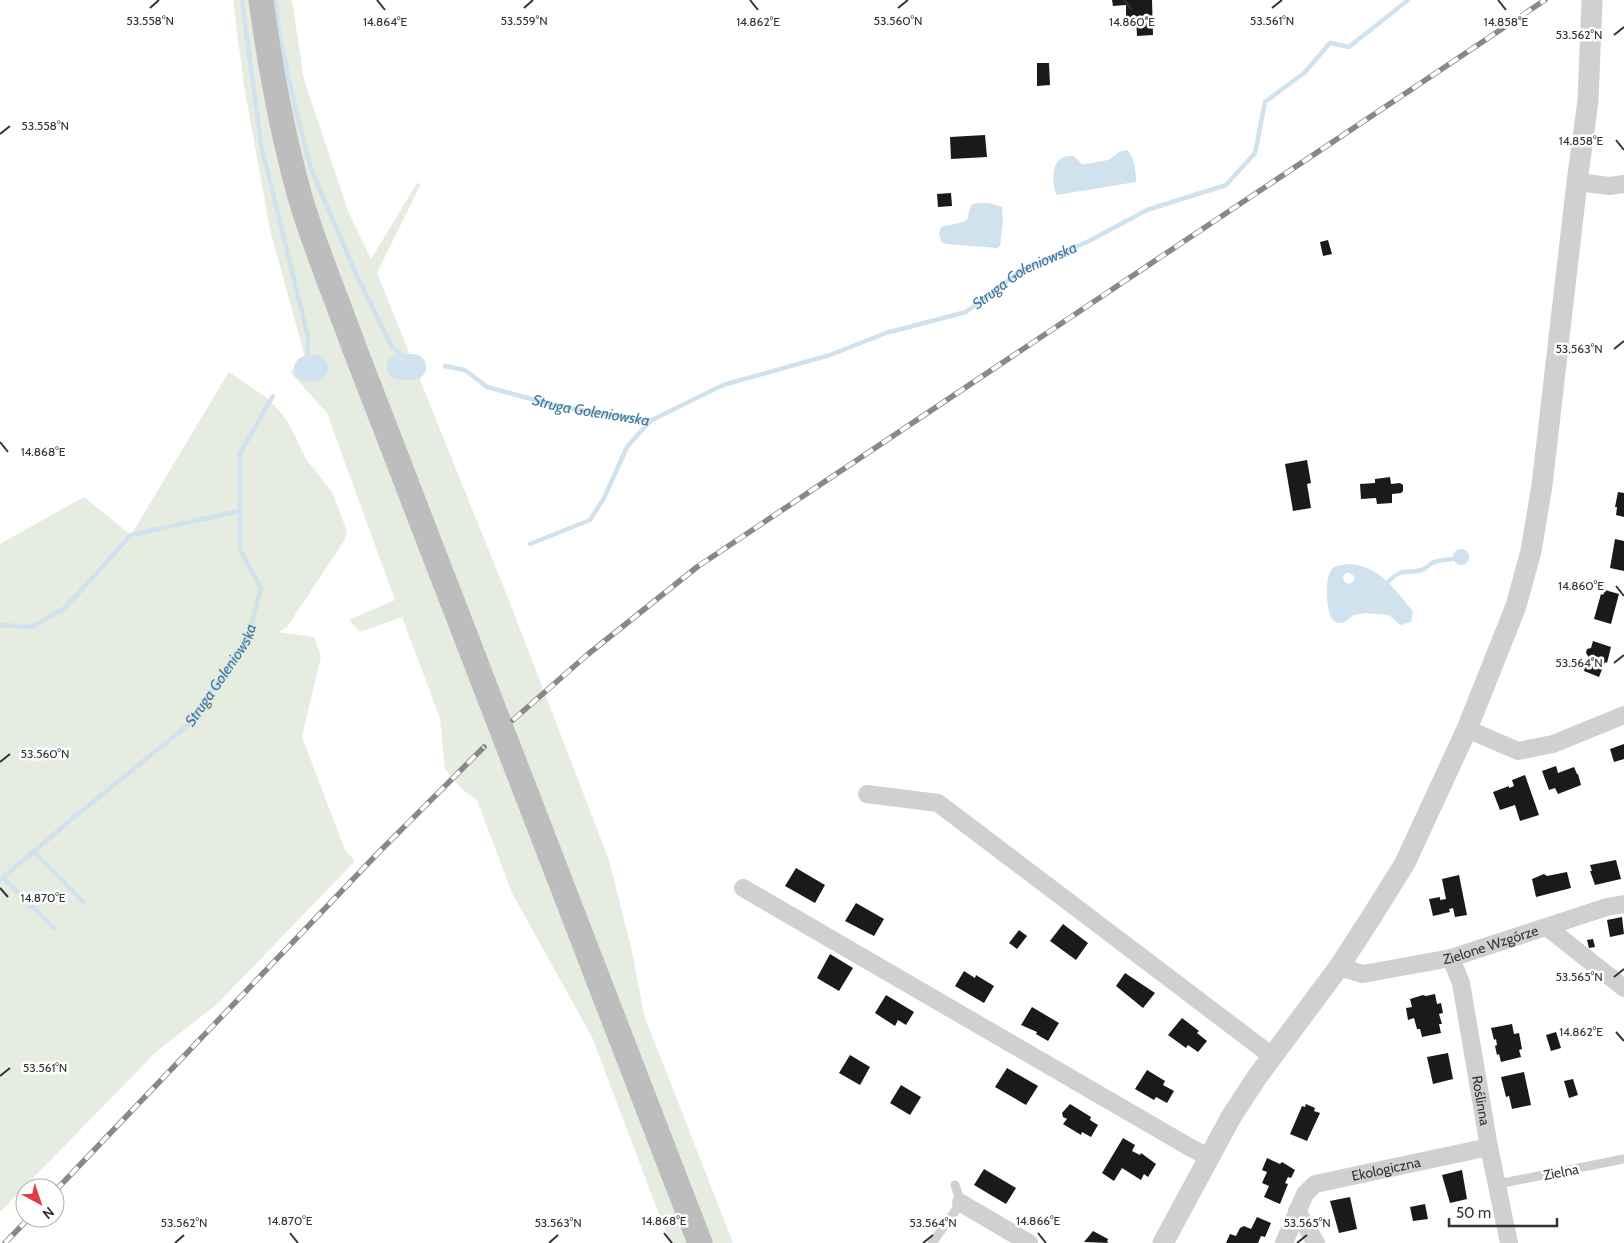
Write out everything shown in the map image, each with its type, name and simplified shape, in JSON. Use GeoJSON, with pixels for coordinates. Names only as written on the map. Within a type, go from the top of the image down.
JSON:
{"type":"FeatureCollection","features":[{"type":"Feature","properties":{"kind":"main road"},"geometry":{"type":"LineString","coordinates":[[262,0],[269,61],[284,133],[300,198],[322,261],[700,1243]]}},
{"type":"Feature","properties":{"kind":"street"},"geometry":{"type":"LineString","coordinates":[[1163,1243],[1224,1128],[1272,1056],[1339,967],[1405,863],[1467,729],[1516,606],[1531,551],[1542,485],[1576,182],[1588,101],[1592,0]]}},
{"type":"Feature","properties":{"kind":"street"},"geometry":{"type":"LineString","coordinates":[[1576,182],[1610,186],[1624,184]]}},
{"type":"Feature","properties":{"kind":"street"},"geometry":{"type":"LineString","coordinates":[[1467,729],[1518,750],[1553,744],[1624,716]]}},
{"type":"Feature","properties":{"kind":"street"},"geometry":{"type":"LineString","coordinates":[[867,794],[938,803],[1272,1056]]}},
{"type":"Feature","properties":{"kind":"street"},"geometry":{"type":"LineString","coordinates":[[743,888],[1208,1157]]}},
{"type":"Feature","properties":{"kind":"street"},"geometry":{"type":"LineString","coordinates":[[1548,928],[1607,907],[1624,904]]}},
{"type":"Feature","properties":{"kind":"street","name":"Zielone Wzgórze"},"geometry":{"type":"LineString","coordinates":[[1339,967],[1363,974],[1451,958],[1548,928],[1624,988]]}},
{"type":"Feature","properties":{"kind":"street","name":"Roślinna"},"geometry":{"type":"LineString","coordinates":[[1451,958],[1461,983],[1509,1243]]}},
{"type":"Feature","properties":{"kind":"street","name":"Ekologiczna"},"geometry":{"type":"LineString","coordinates":[[1284,1243],[1297,1211],[1306,1194],[1315,1184],[1490,1147]]}},
{"type":"Feature","properties":{"kind":"street"},"geometry":{"type":"LineString","coordinates":[[961,1203],[1029,1243]]}},
{"type":"Feature","properties":{"kind":"street"},"geometry":{"type":"LineString","coordinates":[[1297,1211],[1316,1243]]}},
{"type":"Feature","properties":{"kind":"lane","name":"Zielna"},"geometry":{"type":"LineString","coordinates":[[1498,1184],[1624,1159]]}},
{"type":"Feature","properties":{"kind":"lane"},"geometry":{"type":"LineString","coordinates":[[932,1243],[961,1203],[955,1185]]}},
{"type":"Feature","properties":{"kind":"shaded area"},"geometry":{"type":"Polygon","coordinates":[[[233,0],[292,0],[304,80],[348,211],[371,259],[417,183],[421,184],[377,273],[508,598],[609,860],[632,951],[644,1015],[733,1243],[670,1243],[592,1037],[512,893],[477,800],[463,790],[445,769],[440,718],[402,617],[360,632],[349,620],[395,600],[327,413],[290,372],[305,357],[270,230],[244,86],[233,0]]]}},
{"type":"Feature","properties":{"kind":"shaded area"},"geometry":{"type":"Polygon","coordinates":[[[229,372],[270,400],[287,420],[306,459],[332,492],[347,531],[344,541],[287,627],[278,632],[314,637],[321,656],[302,737],[345,850],[355,861],[216,1005],[157,1051],[33,1178],[15,1178],[15,1197],[0,1212],[0,544],[84,497],[131,535],[229,372]]]}},
{"type":"Feature","properties":{"kind":"water"},"geometry":{"type":"Polygon","coordinates":[[[1127,150],[1133,161],[1136,182],[1057,195],[1054,186],[1054,170],[1058,161],[1062,158],[1074,156],[1082,164],[1088,164],[1108,160],[1118,153],[1127,150]]]}},
{"type":"Feature","properties":{"kind":"water"},"geometry":{"type":"Polygon","coordinates":[[[989,203],[1002,207],[1003,220],[1000,246],[997,248],[945,244],[941,241],[939,233],[941,227],[967,220],[971,205],[989,203]]]}},
{"type":"Feature","properties":{"kind":"water"},"geometry":{"type":"Polygon","coordinates":[[[1458,549],[1464,549],[1469,554],[1467,563],[1458,565],[1453,560],[1453,554],[1458,549]]]}},
{"type":"Feature","properties":{"kind":"water"},"geometry":{"type":"Polygon","coordinates":[[[1348,564],[1359,565],[1369,569],[1386,580],[1413,612],[1411,622],[1400,625],[1389,615],[1365,613],[1354,615],[1343,623],[1333,620],[1327,601],[1328,578],[1333,568],[1348,564]],[[1346,573],[1343,577],[1347,584],[1352,583],[1354,580],[1354,576],[1346,573]]]}},
{"type":"Feature","properties":{"kind":"building"},"geometry":{"type":"Polygon","coordinates":[[[1112,0],[1152,0],[1153,35],[1137,36],[1136,17],[1126,17],[1126,5],[1113,6],[1112,0]]]}},
{"type":"Feature","properties":{"kind":"building"},"geometry":{"type":"Polygon","coordinates":[[[1037,63],[1049,63],[1050,85],[1037,86],[1037,63]]]}},
{"type":"Feature","properties":{"kind":"building"},"geometry":{"type":"Polygon","coordinates":[[[985,135],[987,157],[951,159],[950,137],[985,135]]]}},
{"type":"Feature","properties":{"kind":"building"},"geometry":{"type":"Polygon","coordinates":[[[951,193],[952,206],[938,207],[937,194],[951,193]]]}},
{"type":"Feature","properties":{"kind":"building"},"geometry":{"type":"Polygon","coordinates":[[[1328,240],[1332,254],[1323,256],[1320,242],[1328,240]]]}},
{"type":"Feature","properties":{"kind":"building"},"geometry":{"type":"Polygon","coordinates":[[[1307,460],[1311,483],[1307,484],[1311,508],[1293,511],[1285,464],[1307,460]]]}},
{"type":"Feature","properties":{"kind":"building"},"geometry":{"type":"Polygon","coordinates":[[[1390,477],[1391,484],[1400,483],[1403,485],[1401,493],[1392,494],[1392,503],[1377,504],[1376,498],[1361,499],[1360,484],[1375,483],[1375,479],[1390,477]]]}},
{"type":"Feature","properties":{"kind":"building"},"geometry":{"type":"Polygon","coordinates":[[[1618,492],[1624,493],[1624,517],[1616,515],[1617,507],[1615,507],[1618,492]]]}},
{"type":"Feature","properties":{"kind":"building"},"geometry":{"type":"Polygon","coordinates":[[[1615,539],[1624,541],[1624,571],[1610,568],[1615,539]]]}},
{"type":"Feature","properties":{"kind":"building"},"geometry":{"type":"Polygon","coordinates":[[[1605,590],[1619,594],[1611,624],[1594,619],[1601,594],[1603,595],[1605,590]]]}},
{"type":"Feature","properties":{"kind":"building"},"geometry":{"type":"Polygon","coordinates":[[[1593,641],[1611,647],[1607,663],[1605,662],[1599,677],[1584,671],[1588,656],[1586,653],[1587,649],[1591,648],[1593,641]]]}},
{"type":"Feature","properties":{"kind":"building"},"geometry":{"type":"Polygon","coordinates":[[[1624,744],[1624,759],[1614,762],[1610,749],[1624,744]]]}},
{"type":"Feature","properties":{"kind":"building"},"geometry":{"type":"Polygon","coordinates":[[[1556,766],[1558,773],[1574,767],[1581,785],[1558,794],[1555,788],[1549,790],[1542,771],[1556,766]]]}},
{"type":"Feature","properties":{"kind":"building"},"geometry":{"type":"Polygon","coordinates":[[[1525,775],[1539,815],[1520,821],[1515,805],[1500,810],[1493,792],[1514,786],[1512,780],[1525,775]]]}},
{"type":"Feature","properties":{"kind":"building"},"geometry":{"type":"Polygon","coordinates":[[[1616,860],[1621,879],[1595,885],[1590,865],[1616,860]]]}},
{"type":"Feature","properties":{"kind":"building"},"geometry":{"type":"Polygon","coordinates":[[[796,868],[825,885],[815,903],[785,886],[796,868]]]}},
{"type":"Feature","properties":{"kind":"building"},"geometry":{"type":"Polygon","coordinates":[[[1567,872],[1571,888],[1536,897],[1532,879],[1544,874],[1547,876],[1567,872]]]}},
{"type":"Feature","properties":{"kind":"building"},"geometry":{"type":"Polygon","coordinates":[[[1459,875],[1467,915],[1455,917],[1453,908],[1449,909],[1450,912],[1433,916],[1429,899],[1440,897],[1440,900],[1446,899],[1442,879],[1459,875]]]}},
{"type":"Feature","properties":{"kind":"building"},"geometry":{"type":"Polygon","coordinates":[[[856,903],[884,919],[874,936],[845,921],[856,903]]]}},
{"type":"Feature","properties":{"kind":"building"},"geometry":{"type":"Polygon","coordinates":[[[1622,917],[1624,934],[1610,937],[1607,920],[1622,917]]]}},
{"type":"Feature","properties":{"kind":"building"},"geometry":{"type":"Polygon","coordinates":[[[1063,924],[1088,943],[1076,960],[1050,941],[1063,924]]]}},
{"type":"Feature","properties":{"kind":"building"},"geometry":{"type":"Polygon","coordinates":[[[1019,930],[1027,936],[1017,949],[1009,943],[1019,930]]]}},
{"type":"Feature","properties":{"kind":"building"},"geometry":{"type":"Polygon","coordinates":[[[1593,939],[1595,947],[1589,948],[1587,940],[1593,939]]]}},
{"type":"Feature","properties":{"kind":"building"},"geometry":{"type":"Polygon","coordinates":[[[830,954],[853,968],[839,991],[817,978],[830,954]]]}},
{"type":"Feature","properties":{"kind":"building"},"geometry":{"type":"Polygon","coordinates":[[[964,971],[975,978],[976,975],[994,986],[984,1003],[955,986],[964,971]]]}},
{"type":"Feature","properties":{"kind":"building"},"geometry":{"type":"Polygon","coordinates":[[[1125,973],[1155,993],[1143,1008],[1116,986],[1125,973]]]}},
{"type":"Feature","properties":{"kind":"building"},"geometry":{"type":"Polygon","coordinates":[[[1435,994],[1437,1004],[1441,1003],[1443,1013],[1439,1014],[1442,1024],[1439,1024],[1441,1033],[1422,1037],[1420,1029],[1417,1029],[1414,1018],[1408,1020],[1406,1008],[1412,1007],[1410,999],[1435,994]]]}},
{"type":"Feature","properties":{"kind":"building"},"geometry":{"type":"Polygon","coordinates":[[[886,995],[914,1012],[906,1025],[898,1020],[895,1026],[875,1013],[886,995]]]}},
{"type":"Feature","properties":{"kind":"building"},"geometry":{"type":"Polygon","coordinates":[[[1032,1007],[1059,1023],[1048,1041],[1036,1034],[1037,1032],[1021,1025],[1032,1007]]]}},
{"type":"Feature","properties":{"kind":"building"},"geometry":{"type":"Polygon","coordinates":[[[1182,1018],[1199,1031],[1197,1033],[1207,1041],[1198,1052],[1188,1045],[1186,1048],[1168,1035],[1182,1018]]]}},
{"type":"Feature","properties":{"kind":"building"},"geometry":{"type":"Polygon","coordinates":[[[1512,1024],[1514,1034],[1519,1033],[1522,1049],[1519,1050],[1521,1057],[1501,1062],[1499,1054],[1497,1055],[1496,1039],[1494,1040],[1491,1028],[1512,1024]]]}},
{"type":"Feature","properties":{"kind":"building"},"geometry":{"type":"Polygon","coordinates":[[[1556,1032],[1561,1048],[1551,1051],[1546,1035],[1556,1032]]]}},
{"type":"Feature","properties":{"kind":"building"},"geometry":{"type":"Polygon","coordinates":[[[1448,1053],[1453,1079],[1433,1084],[1427,1057],[1448,1053]]]}},
{"type":"Feature","properties":{"kind":"building"},"geometry":{"type":"Polygon","coordinates":[[[850,1055],[870,1067],[860,1085],[839,1073],[850,1055]]]}},
{"type":"Feature","properties":{"kind":"building"},"geometry":{"type":"Polygon","coordinates":[[[1007,1068],[1038,1086],[1026,1105],[995,1087],[1007,1068]]]}},
{"type":"Feature","properties":{"kind":"building"},"geometry":{"type":"Polygon","coordinates":[[[1147,1070],[1165,1081],[1163,1085],[1174,1091],[1167,1103],[1156,1097],[1154,1100],[1135,1089],[1147,1070]]]}},
{"type":"Feature","properties":{"kind":"building"},"geometry":{"type":"Polygon","coordinates":[[[1524,1072],[1531,1105],[1512,1109],[1509,1096],[1506,1097],[1501,1077],[1524,1072]]]}},
{"type":"Feature","properties":{"kind":"building"},"geometry":{"type":"Polygon","coordinates":[[[1573,1079],[1578,1095],[1569,1098],[1564,1081],[1573,1079]]]}},
{"type":"Feature","properties":{"kind":"building"},"geometry":{"type":"Polygon","coordinates":[[[901,1085],[921,1097],[910,1115],[890,1103],[901,1085]]]}},
{"type":"Feature","properties":{"kind":"building"},"geometry":{"type":"Polygon","coordinates":[[[1070,1104],[1091,1117],[1090,1120],[1098,1125],[1091,1137],[1082,1132],[1081,1135],[1063,1124],[1067,1119],[1063,1117],[1062,1113],[1070,1104]]]}},
{"type":"Feature","properties":{"kind":"building"},"geometry":{"type":"Polygon","coordinates":[[[1306,1104],[1315,1108],[1314,1111],[1320,1113],[1307,1141],[1290,1134],[1302,1106],[1305,1107],[1306,1104]]]}},
{"type":"Feature","properties":{"kind":"building"},"geometry":{"type":"Polygon","coordinates":[[[1123,1138],[1135,1145],[1132,1151],[1140,1155],[1141,1153],[1156,1164],[1148,1177],[1144,1174],[1141,1180],[1122,1168],[1114,1181],[1102,1173],[1123,1138]]]}},
{"type":"Feature","properties":{"kind":"building"},"geometry":{"type":"Polygon","coordinates":[[[1267,1158],[1280,1164],[1282,1162],[1295,1170],[1291,1178],[1288,1177],[1285,1183],[1288,1184],[1280,1204],[1264,1197],[1269,1186],[1262,1183],[1267,1172],[1262,1170],[1267,1158]]]}},
{"type":"Feature","properties":{"kind":"building"},"geometry":{"type":"Polygon","coordinates":[[[984,1169],[1016,1188],[1006,1204],[974,1185],[984,1169]]]}},
{"type":"Feature","properties":{"kind":"building"},"geometry":{"type":"Polygon","coordinates":[[[1462,1170],[1467,1199],[1450,1203],[1442,1175],[1462,1170]]]}},
{"type":"Feature","properties":{"kind":"building"},"geometry":{"type":"Polygon","coordinates":[[[1350,1197],[1357,1229],[1339,1233],[1330,1201],[1350,1197]]]}},
{"type":"Feature","properties":{"kind":"building"},"geometry":{"type":"Polygon","coordinates":[[[1425,1204],[1428,1219],[1413,1221],[1410,1207],[1425,1204]]]}},
{"type":"Feature","properties":{"kind":"building"},"geometry":{"type":"Polygon","coordinates":[[[1257,1217],[1271,1223],[1265,1237],[1261,1236],[1258,1243],[1226,1243],[1230,1234],[1236,1236],[1240,1228],[1244,1226],[1251,1229],[1257,1217]]]}},
{"type":"Feature","properties":{"kind":"building"},"geometry":{"type":"Polygon","coordinates":[[[1093,1231],[1108,1239],[1107,1242],[1109,1243],[1084,1242],[1093,1231]]]}},
{"type":"Feature","properties":{"kind":"waterway"},"geometry":{"type":"LineString","coordinates":[[242,0],[261,144],[308,337],[307,360],[311,368]]}},
{"type":"Feature","properties":{"kind":"waterway"},"geometry":{"type":"LineString","coordinates":[[275,0],[279,33],[311,169],[356,274],[392,347],[399,353],[405,367]]}},
{"type":"Feature","properties":{"kind":"waterway","name":"Struga Goleniowska"},"geometry":{"type":"LineString","coordinates":[[445,366],[465,370],[487,387],[557,406],[650,421],[723,385],[830,355],[886,333],[966,312],[1022,270],[1089,241],[1147,210],[1226,185],[1255,153],[1265,102],[1304,73],[1330,43],[1349,47],[1408,0]]}},
{"type":"Feature","properties":{"kind":"waterway","name":"Struga Goleniowska"},"geometry":{"type":"LineString","coordinates":[[400,367],[413,367]]}},
{"type":"Feature","properties":{"kind":"waterway","name":"Struga Goleniowska"},"geometry":{"type":"LineString","coordinates":[[307,369],[315,368]]}},
{"type":"Feature","properties":{"kind":"waterway","name":"Struga Goleniowska"},"geometry":{"type":"LineString","coordinates":[[0,880],[189,724],[248,637],[261,588],[240,550],[240,453],[273,396]]}},
{"type":"Feature","properties":{"kind":"waterway"},"geometry":{"type":"LineString","coordinates":[[530,544],[590,520],[604,498],[627,447],[650,421]]}},
{"type":"Feature","properties":{"kind":"waterway"},"geometry":{"type":"LineString","coordinates":[[0,625],[31,627],[65,608],[131,535],[239,511]]}},
{"type":"Feature","properties":{"kind":"waterway"},"geometry":{"type":"LineString","coordinates":[[1388,582],[1401,572],[1422,570],[1434,562],[1452,559]]}},
{"type":"Feature","properties":{"kind":"waterway"},"geometry":{"type":"LineString","coordinates":[[33,851],[83,902]]}},
{"type":"Feature","properties":{"kind":"waterway"},"geometry":{"type":"LineString","coordinates":[[3,878],[54,928]]}},
{"type":"Feature","properties":{"kind":"railway"},"geometry":{"type":"LineString","coordinates":[[513,720],[587,655],[697,567],[1545,0]]}},
{"type":"Feature","properties":{"kind":"railway"},"geometry":{"type":"LineString","coordinates":[[65,1181],[379,852],[484,747]]}},
{"type":"Feature","properties":{"kind":"railway"},"geometry":{"type":"LineString","coordinates":[[5,1243],[19,1228]]}}]}
